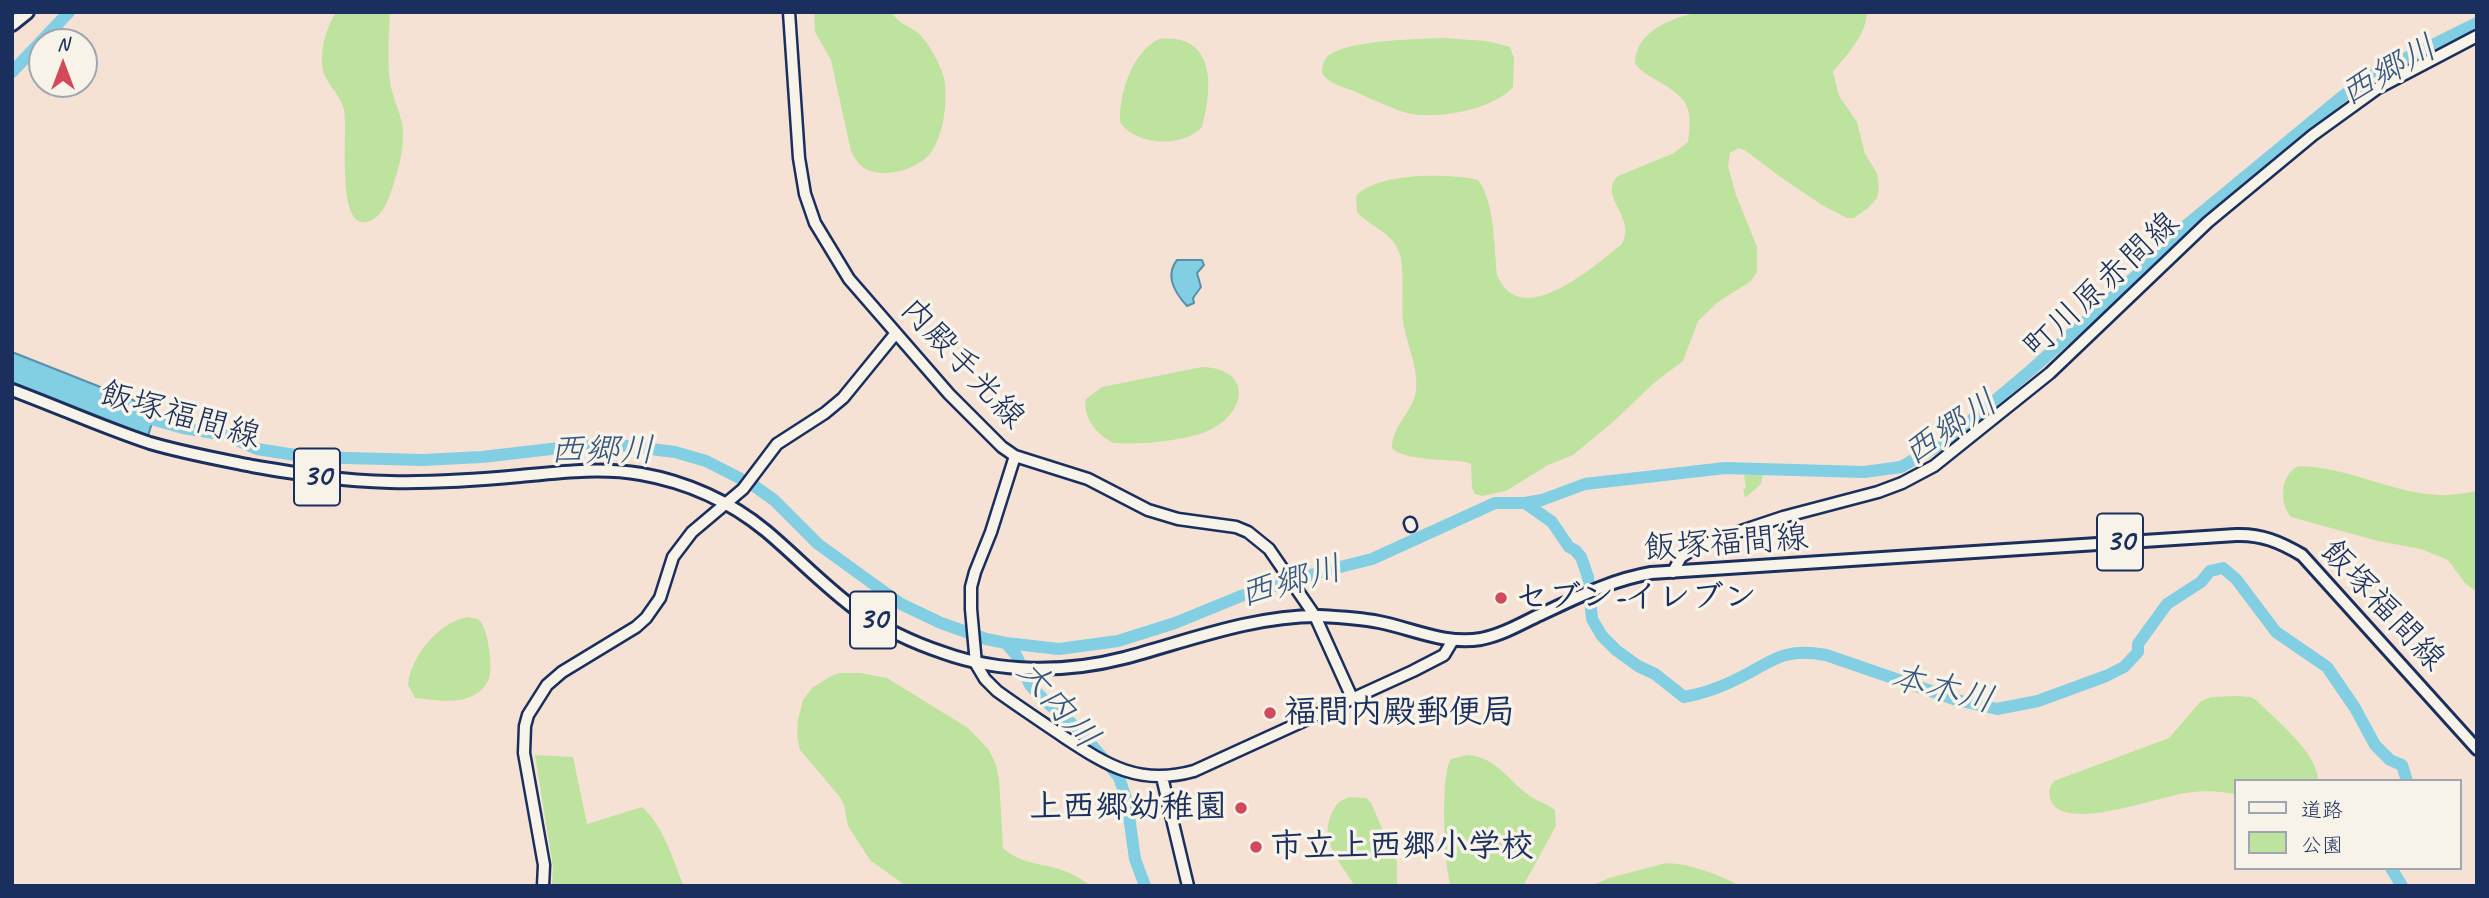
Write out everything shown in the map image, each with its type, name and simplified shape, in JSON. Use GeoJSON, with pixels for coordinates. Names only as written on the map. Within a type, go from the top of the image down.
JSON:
{"type":"FeatureCollection","features":[{"type":"Feature","properties":{"kind":"highway"},"geometry":{"type":"LineString","coordinates":[[12,24],[27,12]]}},
{"type":"Feature","properties":{"kind":"main road","name":"内殿手光線"},"geometry":{"type":"LineString","coordinates":[[789,12],[799,158],[815,223],[839,265],[949,394],[1002,447],[1015,456],[1088,479],[1156,513],[1178,519],[1222,523],[1248,532],[1269,549],[1315,616],[1353,700]]}},
{"type":"Feature","properties":{"kind":"main road","name":"町川原赤間線"},"geometry":{"type":"LineString","coordinates":[[1673,572],[1681,557],[1689,551],[1783,517],[1878,492],[1934,466],[2050,373],[2208,222],[2314,135],[2378,88],[2477,36]]}},
{"type":"Feature","properties":{"kind":"main road"},"geometry":{"type":"LineString","coordinates":[[543,886],[544,865],[524,753],[528,715],[547,685],[562,672],[636,627],[646,618],[660,598],[680,545],[703,520],[743,489],[777,444],[844,398],[896,333]]}},
{"type":"Feature","properties":{"kind":"main road","name":"飯塚福間線"},"geometry":{"type":"LineString","coordinates":[[12,390],[148,442],[216,459],[310,476],[342,480],[419,482],[595,470],[659,478],[727,503],[764,529],[858,611],[919,644],[976,664],[1014,667],[1061,668],[1100,663],[1231,628],[1285,618],[1315,616],[1378,622],[1453,640],[1476,639],[1506,631],[1588,592],[1637,576],[1673,572],[2028,547],[2259,536],[2279,542],[2302,555],[2477,749]]}},
{"type":"Feature","properties":{"kind":"main road"},"geometry":{"type":"LineString","coordinates":[[1015,456],[972,581],[971,609],[976,664],[985,679],[998,691],[1104,763],[1162,778],[1194,771],[1353,700],[1444,655],[1453,640]]}},
{"type":"Feature","properties":{"kind":"main road"},"geometry":{"type":"LineString","coordinates":[[1162,778],[1188,886]]}},
{"type":"Feature","properties":{"kind":"green space"},"geometry":{"type":"Polygon","coordinates":[[[336,12],[390,12],[389,73],[402,123],[402,150],[386,204],[378,216],[365,222],[356,219],[350,209],[345,175],[344,110],[323,70],[324,43],[336,12]]]}},
{"type":"Feature","properties":{"kind":"green space"},"geometry":{"type":"Polygon","coordinates":[[[814,12],[892,12],[899,21],[917,32],[929,47],[944,78],[945,106],[936,144],[919,163],[901,171],[881,173],[864,168],[856,160],[851,151],[831,60],[815,32],[814,12]]]}},
{"type":"Feature","properties":{"kind":"green space"},"geometry":{"type":"Polygon","coordinates":[[[1698,12],[1867,12],[1859,37],[1833,72],[1839,96],[1857,122],[1865,154],[1877,173],[1877,198],[1854,218],[1847,218],[1822,205],[1739,148],[1730,153],[1728,166],[1736,195],[1757,247],[1757,272],[1751,281],[1718,302],[1698,321],[1683,361],[1655,382],[1613,422],[1573,455],[1548,465],[1506,491],[1482,496],[1475,494],[1472,488],[1471,464],[1406,455],[1392,448],[1395,432],[1411,405],[1416,390],[1414,365],[1403,321],[1401,258],[1391,239],[1357,212],[1356,196],[1380,182],[1414,176],[1450,176],[1478,180],[1484,189],[1491,213],[1497,275],[1508,291],[1523,298],[1540,296],[1558,289],[1622,244],[1625,225],[1612,191],[1618,176],[1674,153],[1688,142],[1690,118],[1685,102],[1635,64],[1641,43],[1656,28],[1676,18],[1698,12]]]}},
{"type":"Feature","properties":{"kind":"green space"},"geometry":{"type":"Polygon","coordinates":[[[1442,38],[1487,41],[1510,47],[1514,58],[1513,87],[1492,102],[1478,107],[1448,114],[1419,115],[1394,109],[1335,84],[1323,74],[1322,66],[1327,57],[1349,47],[1442,38]]]}},
{"type":"Feature","properties":{"kind":"green space"},"geometry":{"type":"Polygon","coordinates":[[[1159,39],[1178,39],[1191,45],[1201,54],[1208,80],[1202,127],[1194,134],[1172,141],[1148,140],[1137,136],[1120,122],[1122,99],[1129,75],[1141,54],[1159,39]]]}},
{"type":"Feature","properties":{"kind":"green space"},"geometry":{"type":"Polygon","coordinates":[[[1202,367],[1229,374],[1239,391],[1233,411],[1224,421],[1202,433],[1164,441],[1114,443],[1092,425],[1086,412],[1086,399],[1102,387],[1202,367]]]}},
{"type":"Feature","properties":{"kind":"green space"},"geometry":{"type":"Polygon","coordinates":[[[2299,466],[2317,467],[2421,493],[2448,495],[2477,491],[2477,592],[2465,583],[2448,560],[2421,549],[2378,541],[2291,517],[2285,505],[2283,489],[2288,475],[2299,466]]]}},
{"type":"Feature","properties":{"kind":"green space"},"geometry":{"type":"Polygon","coordinates":[[[1763,474],[1761,484],[1745,498],[1744,475],[1763,474]]]}},
{"type":"Feature","properties":{"kind":"green space"},"geometry":{"type":"Polygon","coordinates":[[[467,617],[478,619],[485,630],[490,665],[487,683],[480,691],[465,699],[449,701],[415,698],[408,685],[420,652],[446,626],[467,617]]]}},
{"type":"Feature","properties":{"kind":"green space"},"geometry":{"type":"Polygon","coordinates":[[[840,673],[860,673],[887,678],[968,728],[989,750],[996,765],[1003,848],[1025,861],[1059,869],[1092,886],[906,886],[870,860],[848,826],[840,797],[800,750],[797,736],[803,700],[812,688],[840,673]]]}},
{"type":"Feature","properties":{"kind":"green space"},"geometry":{"type":"Polygon","coordinates":[[[2212,697],[2251,697],[2257,701],[2304,748],[2316,770],[2318,779],[2234,779],[2234,794],[2192,792],[2093,813],[2074,814],[2060,810],[2051,801],[2050,790],[2054,781],[2169,738],[2201,701],[2212,697]]]}},
{"type":"Feature","properties":{"kind":"green space"},"geometry":{"type":"Polygon","coordinates":[[[535,755],[573,757],[587,824],[642,807],[657,824],[684,886],[552,886],[553,867],[535,755]]]}},
{"type":"Feature","properties":{"kind":"green space"},"geometry":{"type":"Polygon","coordinates":[[[1467,755],[1494,765],[1530,796],[1555,810],[1556,826],[1523,886],[1451,886],[1445,841],[1445,782],[1451,759],[1467,755]]]}},
{"type":"Feature","properties":{"kind":"green space"},"geometry":{"type":"Polygon","coordinates":[[[1350,797],[1366,798],[1371,803],[1397,862],[1397,886],[1355,886],[1332,850],[1329,821],[1338,803],[1350,797]]]}},
{"type":"Feature","properties":{"kind":"green space"},"geometry":{"type":"Polygon","coordinates":[[[1666,863],[1704,870],[1740,886],[1591,886],[1609,878],[1666,863]]]}},
{"type":"Feature","properties":{"kind":"water"},"geometry":{"type":"Polygon","coordinates":[[[1177,260],[1202,260],[1204,265],[1197,273],[1201,287],[1193,298],[1194,303],[1187,306],[1175,290],[1171,278],[1177,260]]]}},
{"type":"Feature","properties":{"kind":"water"},"geometry":{"type":"Polygon","coordinates":[[[12,352],[156,409],[148,436],[12,382],[12,352]]]}},
{"type":"Feature","properties":{"kind":"waterway"},"geometry":{"type":"LineString","coordinates":[[12,72],[69,12]]}},
{"type":"Feature","properties":{"kind":"waterway","name":"西郷川"},"geometry":{"type":"LineString","coordinates":[[137,415],[183,428],[226,435],[257,449],[308,457],[423,460],[611,444],[675,452],[706,461],[753,485],[774,500],[818,544],[901,604],[941,623],[986,639],[1059,649],[1118,641],[1175,623],[1241,596],[1372,559],[1495,503],[1542,500],[1585,484],[1725,468],[1864,472],[1901,467],[1948,440],[2147,266],[2182,229],[2343,96],[2374,74],[2477,23]]}},
{"type":"Feature","properties":{"kind":"waterway","name":"本木川"},"geometry":{"type":"LineString","coordinates":[[1525,503],[1552,522],[1569,547],[1581,557],[1588,577],[1592,619],[1602,636],[1616,650],[1655,674],[1684,697],[1723,686],[1778,658],[1810,653],[1826,655],[1957,700],[1997,709],[2038,701],[2124,667],[2138,652],[2138,644],[2167,604],[2201,582],[2210,571],[2223,568],[2236,579],[2276,632],[2327,667],[2355,708],[2375,745],[2390,760],[2402,765],[2406,779]]}},
{"type":"Feature","properties":{"kind":"waterway","name":"大内川"},"geometry":{"type":"LineString","coordinates":[[1006,643],[1016,655],[1030,685],[1077,728],[1119,777],[1127,802],[1135,859],[1145,886]]}},
{"type":"Feature","properties":{"kind":"waterway","name":"本木川"},"geometry":{"type":"LineString","coordinates":[[2392,870],[2402,886]]}},
{"type":"Feature","properties":{"kind":"place","name":"セブン-イレブン"},"geometry":{"type":"Point","coordinates":[1501,598]}},
{"type":"Feature","properties":{"kind":"place","name":"福間内殿郵便局"},"geometry":{"type":"Point","coordinates":[1270,713]}},
{"type":"Feature","properties":{"kind":"place","name":"上西郷幼稚園"},"geometry":{"type":"Point","coordinates":[1241,808]}},
{"type":"Feature","properties":{"kind":"place","name":"市立上西郷小学校"},"geometry":{"type":"Point","coordinates":[1256,847]}}]}
